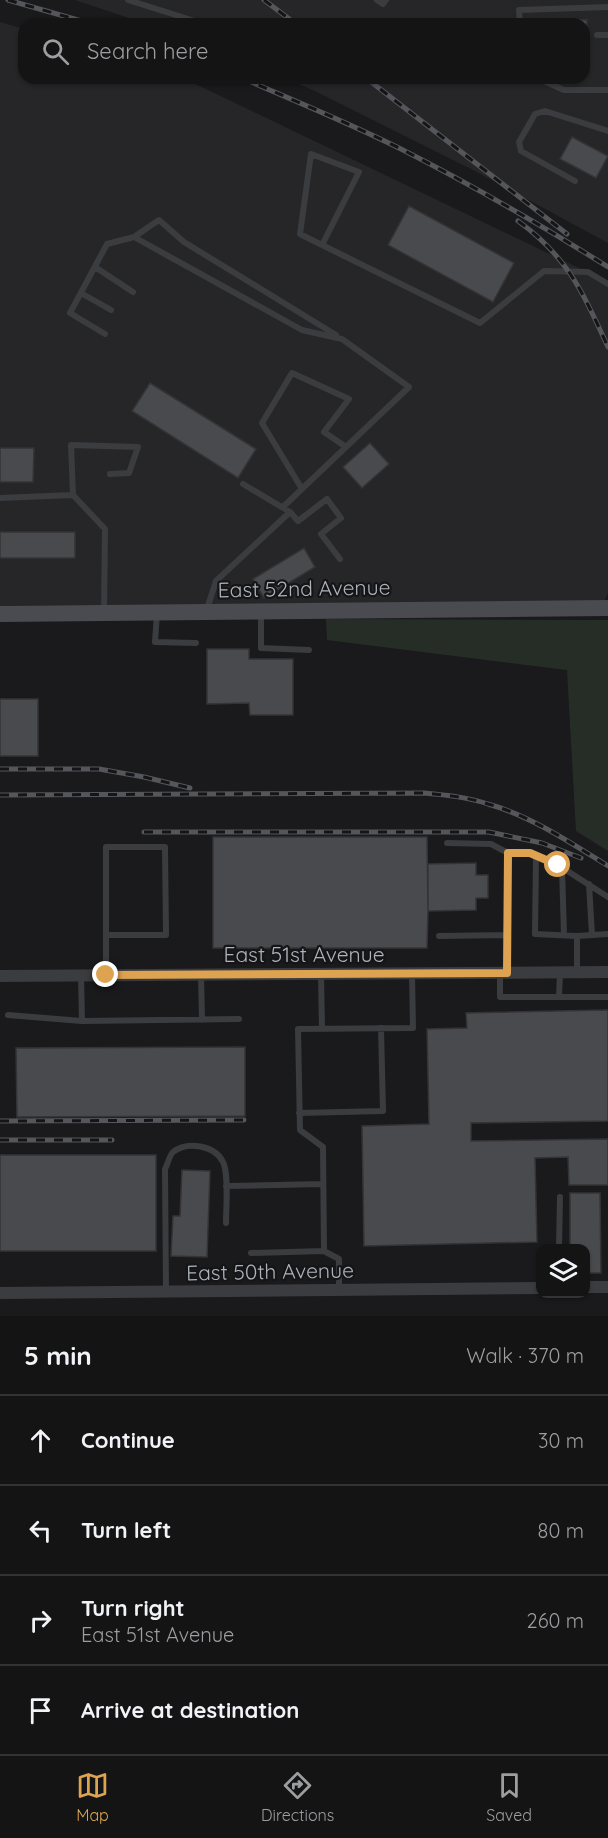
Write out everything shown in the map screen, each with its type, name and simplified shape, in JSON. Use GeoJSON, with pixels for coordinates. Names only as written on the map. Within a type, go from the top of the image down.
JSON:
{"type":"FeatureCollection","features":[{"type":"Feature","properties":{"kind":"street","name":"East 52nd Avenue"},"geometry":{"type":"LineString","coordinates":[[0,614],[608,608]]}},
{"type":"Feature","properties":{"kind":"street","name":"East 51st Avenue"},"geometry":{"type":"LineString","coordinates":[[0,976],[608,972]]}},
{"type":"Feature","properties":{"kind":"street"},"geometry":{"type":"LineString","coordinates":[[590,1287],[608,1287]]}},
{"type":"Feature","properties":{"kind":"street","name":"East 50th Avenue"},"geometry":{"type":"LineString","coordinates":[[0,1293],[536,1288]]}},
{"type":"Feature","properties":{"kind":"lane"},"geometry":{"type":"LineString","coordinates":[[128,0],[185,18]]}},
{"type":"Feature","properties":{"kind":"lane"},"geometry":{"type":"LineString","coordinates":[[377,0],[383,4],[386,0]]}},
{"type":"Feature","properties":{"kind":"lane"},"geometry":{"type":"LineString","coordinates":[[520,18],[519,10],[608,7]]}},
{"type":"Feature","properties":{"kind":"lane"},"geometry":{"type":"LineString","coordinates":[[597,35],[608,35]]}},
{"type":"Feature","properties":{"kind":"lane"},"geometry":{"type":"LineString","coordinates":[[550,84],[564,90],[608,90]]}},
{"type":"Feature","properties":{"kind":"lane"},"geometry":{"type":"LineString","coordinates":[[575,182],[521,151],[519,142],[535,114],[545,111],[608,131]]}},
{"type":"Feature","properties":{"kind":"lane"},"geometry":{"type":"LineString","coordinates":[[322,245],[359,172],[311,154],[300,234],[322,245],[480,323],[544,271],[588,272],[608,284]]}},
{"type":"Feature","properties":{"kind":"lane"},"geometry":{"type":"LineString","coordinates":[[105,334],[70,313],[107,244],[134,237],[159,220],[184,242],[342,339],[410,387],[283,507]]}},
{"type":"Feature","properties":{"kind":"lane"},"geometry":{"type":"LineString","coordinates":[[134,237],[302,330],[342,339]]}},
{"type":"Feature","properties":{"kind":"lane"},"geometry":{"type":"LineString","coordinates":[[95,267],[133,292]]}},
{"type":"Feature","properties":{"kind":"lane"},"geometry":{"type":"LineString","coordinates":[[81,293],[111,310]]}},
{"type":"Feature","properties":{"kind":"lane"},"geometry":{"type":"LineString","coordinates":[[302,489],[262,423],[292,372],[349,399],[324,432],[346,447]]}},
{"type":"Feature","properties":{"kind":"lane"},"geometry":{"type":"LineString","coordinates":[[104,613],[105,529],[73,495],[72,445],[138,447],[129,473],[110,474]]}},
{"type":"Feature","properties":{"kind":"lane"},"geometry":{"type":"LineString","coordinates":[[243,484],[283,507],[298,521],[327,499],[341,518],[321,534],[340,559]]}},
{"type":"Feature","properties":{"kind":"lane"},"geometry":{"type":"LineString","coordinates":[[0,498],[73,495]]}},
{"type":"Feature","properties":{"kind":"lane"},"geometry":{"type":"LineString","coordinates":[[205,612],[216,581],[290,512]]}},
{"type":"Feature","properties":{"kind":"lane"},"geometry":{"type":"LineString","coordinates":[[261,611],[261,648],[309,650]]}},
{"type":"Feature","properties":{"kind":"lane"},"geometry":{"type":"LineString","coordinates":[[157,613],[155,642],[196,643]]}},
{"type":"Feature","properties":{"kind":"lane"},"geometry":{"type":"LineString","coordinates":[[447,843],[491,844],[508,853],[530,853],[562,868],[608,897]]}},
{"type":"Feature","properties":{"kind":"lane"},"geometry":{"type":"LineString","coordinates":[[106,935],[166,935],[165,847],[106,847],[106,935],[106,975]]}},
{"type":"Feature","properties":{"kind":"lane"},"geometry":{"type":"LineString","coordinates":[[508,853],[507,935],[500,997],[608,997]]}},
{"type":"Feature","properties":{"kind":"lane"},"geometry":{"type":"LineString","coordinates":[[536,856],[535,934],[577,936],[608,934]]}},
{"type":"Feature","properties":{"kind":"lane"},"geometry":{"type":"LineString","coordinates":[[562,868],[564,935]]}},
{"type":"Feature","properties":{"kind":"lane"},"geometry":{"type":"LineString","coordinates":[[589,885],[592,935]]}},
{"type":"Feature","properties":{"kind":"lane"},"geometry":{"type":"LineString","coordinates":[[439,936],[507,935]]}},
{"type":"Feature","properties":{"kind":"lane"},"geometry":{"type":"LineString","coordinates":[[577,936],[578,972]]}},
{"type":"Feature","properties":{"kind":"lane"},"geometry":{"type":"LineString","coordinates":[[559,997],[560,972]]}},
{"type":"Feature","properties":{"kind":"lane"},"geometry":{"type":"LineString","coordinates":[[324,1251],[323,1147],[300,1130],[298,1029],[413,1028],[412,973]]}},
{"type":"Feature","properties":{"kind":"lane"},"geometry":{"type":"LineString","coordinates":[[321,974],[321,1029]]}},
{"type":"Feature","properties":{"kind":"lane"},"geometry":{"type":"LineString","coordinates":[[81,975],[82,1021]]}},
{"type":"Feature","properties":{"kind":"lane"},"geometry":{"type":"LineString","coordinates":[[201,975],[202,1020]]}},
{"type":"Feature","properties":{"kind":"lane"},"geometry":{"type":"LineString","coordinates":[[8,1015],[82,1021],[239,1019]]}},
{"type":"Feature","properties":{"kind":"lane"},"geometry":{"type":"LineString","coordinates":[[299,1113],[383,1112],[381,1028]]}},
{"type":"Feature","properties":{"kind":"lane"},"geometry":{"type":"LineString","coordinates":[[166,1291],[165,1169],[172,1153],[184,1146],[201,1146],[215,1152],[223,1161],[226,1223]]}},
{"type":"Feature","properties":{"kind":"lane"},"geometry":{"type":"LineString","coordinates":[[226,1186],[324,1184]]}},
{"type":"Feature","properties":{"kind":"lane"},"geometry":{"type":"LineString","coordinates":[[559,1244],[560,1197]]}},
{"type":"Feature","properties":{"kind":"lane"},"geometry":{"type":"LineString","coordinates":[[251,1252],[324,1251],[339,1259],[339,1290]]}},
{"type":"Feature","properties":{"kind":"shaded area"},"geometry":{"type":"Polygon","coordinates":[[[75,0],[608,0],[608,243],[475,171],[298,84],[590,84],[590,18],[129,18],[75,0]]]}},
{"type":"Feature","properties":{"kind":"shaded area"},"geometry":{"type":"Polygon","coordinates":[[[0,22],[18,27],[18,84],[196,84],[608,282],[608,593],[604,602],[0,606],[0,22]]]}},
{"type":"Feature","properties":{"kind":"shaded area"},"geometry":{"type":"Polygon","coordinates":[[[326,619],[608,620],[608,851],[576,831],[567,670],[327,640],[326,619]]]}},
{"type":"Feature","properties":{"kind":"building"},"geometry":{"type":"Polygon","coordinates":[[[572,137],[608,156],[596,178],[560,159],[572,137]]]}},
{"type":"Feature","properties":{"kind":"building"},"geometry":{"type":"Polygon","coordinates":[[[409,206],[514,263],[493,302],[388,245],[409,206]]]}},
{"type":"Feature","properties":{"kind":"building"},"geometry":{"type":"Polygon","coordinates":[[[150,383],[256,449],[238,478],[132,411],[150,383]]]}},
{"type":"Feature","properties":{"kind":"building"},"geometry":{"type":"Polygon","coordinates":[[[370,443],[389,464],[362,488],[343,467],[370,443]]]}},
{"type":"Feature","properties":{"kind":"building"},"geometry":{"type":"Polygon","coordinates":[[[0,448],[34,448],[33,482],[0,482],[0,448]]]}},
{"type":"Feature","properties":{"kind":"building"},"geometry":{"type":"Polygon","coordinates":[[[0,532],[75,532],[75,558],[0,558],[0,532]]]}},
{"type":"Feature","properties":{"kind":"building"},"geometry":{"type":"Polygon","coordinates":[[[304,548],[315,567],[264,598],[253,579],[304,548]]]}},
{"type":"Feature","properties":{"kind":"building"},"geometry":{"type":"Polygon","coordinates":[[[207,649],[249,649],[249,659],[293,659],[293,715],[250,715],[249,703],[207,704],[207,649]]]}},
{"type":"Feature","properties":{"kind":"building"},"geometry":{"type":"Polygon","coordinates":[[[0,699],[38,699],[38,756],[0,756],[0,699]]]}},
{"type":"Feature","properties":{"kind":"building"},"geometry":{"type":"Polygon","coordinates":[[[213,837],[427,837],[427,948],[213,948],[213,837]]]}},
{"type":"Feature","properties":{"kind":"building"},"geometry":{"type":"Polygon","coordinates":[[[476,863],[476,875],[488,875],[488,898],[476,898],[476,910],[428,911],[428,864],[476,863]]]}},
{"type":"Feature","properties":{"kind":"building"},"geometry":{"type":"Polygon","coordinates":[[[608,1010],[608,1121],[471,1123],[471,1141],[608,1139],[608,1185],[569,1185],[568,1157],[535,1158],[537,1242],[364,1246],[362,1126],[429,1124],[427,1029],[467,1028],[466,1013],[608,1010]]]}},
{"type":"Feature","properties":{"kind":"building"},"geometry":{"type":"Polygon","coordinates":[[[245,1047],[245,1116],[17,1117],[16,1048],[245,1047]]]}},
{"type":"Feature","properties":{"kind":"building"},"geometry":{"type":"Polygon","coordinates":[[[0,1155],[156,1155],[156,1251],[0,1251],[0,1155]]]}},
{"type":"Feature","properties":{"kind":"building"},"geometry":{"type":"Polygon","coordinates":[[[182,1170],[210,1171],[207,1257],[171,1256],[173,1216],[180,1216],[182,1170]]]}},
{"type":"Feature","properties":{"kind":"building"},"geometry":{"type":"Polygon","coordinates":[[[570,1193],[600,1193],[601,1273],[590,1273],[590,1244],[570,1244],[570,1193]]]}},
{"type":"Feature","properties":{"kind":"railway"},"geometry":{"type":"LineString","coordinates":[[8,0],[71,18]]}},
{"type":"Feature","properties":{"kind":"railway"},"geometry":{"type":"LineString","coordinates":[[264,0],[288,18]]}},
{"type":"Feature","properties":{"kind":"railway"},"geometry":{"type":"LineString","coordinates":[[256,84],[362,130],[428,163],[608,267]]}},
{"type":"Feature","properties":{"kind":"railway"},"geometry":{"type":"LineString","coordinates":[[374,84],[567,234]]}},
{"type":"Feature","properties":{"kind":"railway"},"geometry":{"type":"LineString","coordinates":[[518,221],[550,248],[562,262],[582,293],[608,347]]}},
{"type":"Feature","properties":{"kind":"railway"},"geometry":{"type":"LineString","coordinates":[[0,769],[99,769],[190,788]]}},
{"type":"Feature","properties":{"kind":"railway"},"geometry":{"type":"LineString","coordinates":[[0,795],[424,793],[464,798],[504,809],[550,831],[608,866]]}},
{"type":"Feature","properties":{"kind":"railway"},"geometry":{"type":"LineString","coordinates":[[144,832],[489,832],[542,843],[581,858]]}},
{"type":"Feature","properties":{"kind":"railway"},"geometry":{"type":"LineString","coordinates":[[0,1121],[244,1120]]}},
{"type":"Feature","properties":{"kind":"railway"},"geometry":{"type":"LineString","coordinates":[[0,1140],[112,1140]]}},
{"type":"Feature","properties":{"kind":"route"},"geometry":{"type":"LineString","coordinates":[[106,975],[507,973],[508,853],[530,853],[558,865]]}}]}
